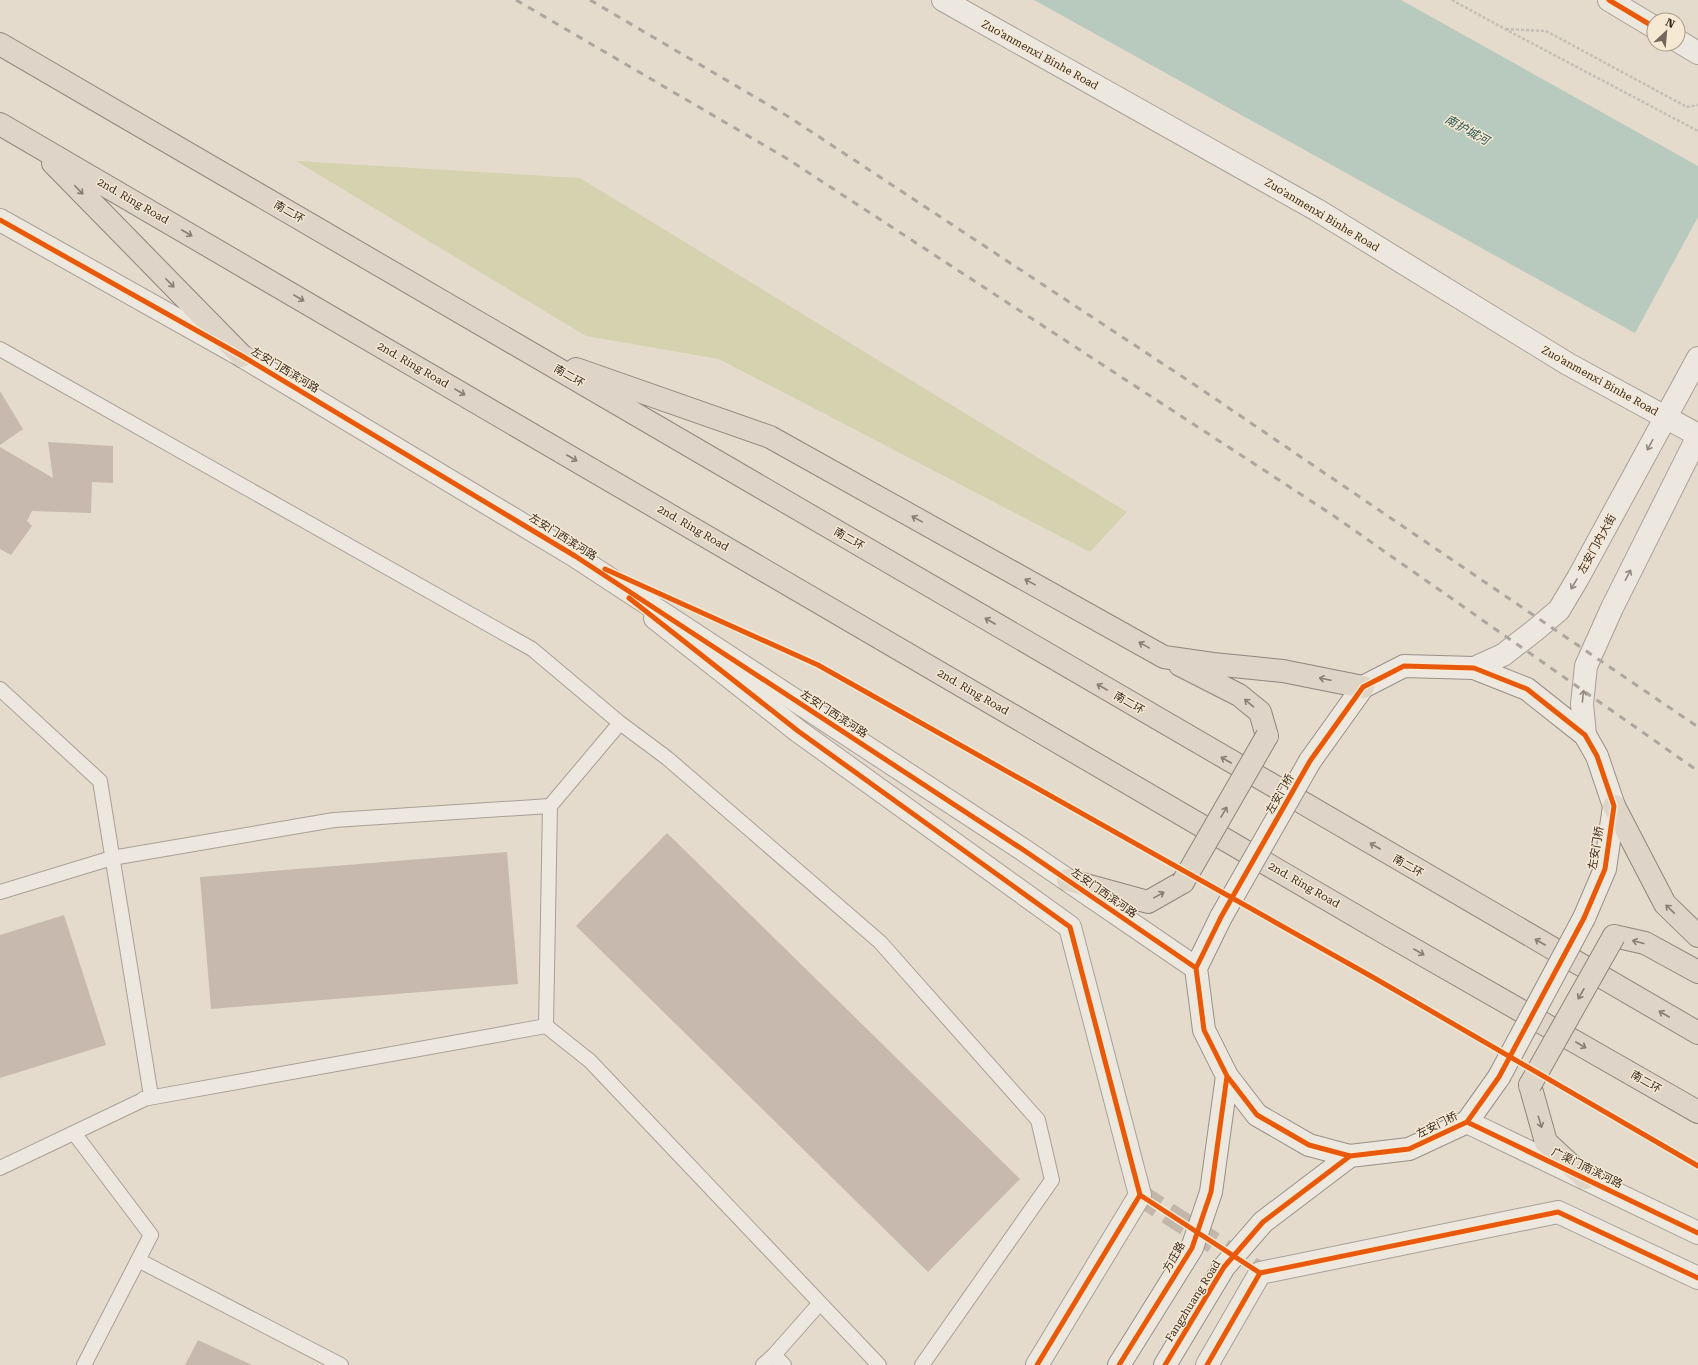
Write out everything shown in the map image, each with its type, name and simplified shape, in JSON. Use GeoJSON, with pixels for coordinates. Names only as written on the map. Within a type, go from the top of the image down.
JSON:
{"type":"FeatureCollection","features":[{"type":"Feature","properties":{"kind":"highway","name":"南二环"},"geometry":{"type":"LineString","coordinates":[[0,44],[1427,877],[1698,1033]]}},
{"type":"Feature","properties":{"kind":"highway","name":"2nd. Ring Road"},"geometry":{"type":"LineString","coordinates":[[0,124],[1351,912],[1698,1112]]}},
{"type":"Feature","properties":{"kind":"highway"},"geometry":{"type":"LineString","coordinates":[[32,142],[242,356]]}},
{"type":"Feature","properties":{"kind":"highway"},"geometry":{"type":"LineString","coordinates":[[528,352],[770,437],[1164,657],[1239,695],[1260,712],[1267,736],[1183,882],[1148,902],[1068,880]]}},
{"type":"Feature","properties":{"kind":"highway"},"geometry":{"type":"LineString","coordinates":[[1164,657],[1213,664],[1283,671],[1363,687]]}},
{"type":"Feature","properties":{"kind":"highway"},"geometry":{"type":"LineString","coordinates":[[1614,806],[1665,904],[1698,936]]}},
{"type":"Feature","properties":{"kind":"highway"},"geometry":{"type":"LineString","coordinates":[[1584,1178],[1546,1142],[1530,1085],[1614,936],[1645,944],[1698,972]]}},
{"type":"Feature","properties":{"kind":"street","name":"Zuo'anmenxi Binhe Road"},"geometry":{"type":"LineString","coordinates":[[943,0],[1310,206],[1568,364],[1698,436]]}},
{"type":"Feature","properties":{"kind":"street"},"geometry":{"type":"LineString","coordinates":[[1609,0],[1646,22]]}},
{"type":"Feature","properties":{"kind":"street"},"geometry":{"type":"LineString","coordinates":[[1686,46],[1698,53]]}},
{"type":"Feature","properties":{"kind":"street","name":"左安门西滨河路"},"geometry":{"type":"LineString","coordinates":[[0,220],[242,356],[575,556],[1068,880],[1196,968]]}},
{"type":"Feature","properties":{"kind":"street","name":"左安门内大街"},"geometry":{"type":"LineString","coordinates":[[1474,668],[1503,655],[1559,610],[1698,358]]}},
{"type":"Feature","properties":{"kind":"street"},"geometry":{"type":"LineString","coordinates":[[1585,735],[1582,704],[1586,666],[1612,608],[1698,436]]}},
{"type":"Feature","properties":{"kind":"street"},"geometry":{"type":"LineString","coordinates":[[575,556],[798,731],[1070,927],[1140,1195],[1037,1365]]}},
{"type":"Feature","properties":{"kind":"street","name":"左安门桥"},"geometry":{"type":"LineString","coordinates":[[1404,666],[1474,668],[1527,689],[1585,735],[1597,756],[1614,806],[1604,869],[1584,918],[1499,1076],[1467,1122],[1409,1149],[1350,1156],[1309,1145],[1257,1115],[1227,1076],[1204,1030],[1196,968],[1221,917],[1310,761],[1363,687],[1404,666]]}},
{"type":"Feature","properties":{"kind":"street","name":"方庄路"},"geometry":{"type":"LineString","coordinates":[[1119,1365],[1192,1248],[1211,1192],[1227,1076]]}},
{"type":"Feature","properties":{"kind":"street","name":"广渠门南滨河路"},"geometry":{"type":"LineString","coordinates":[[1467,1122],[1698,1233]]}},
{"type":"Feature","properties":{"kind":"street","name":"Fangzhuang Road"},"geometry":{"type":"LineString","coordinates":[[1165,1365],[1224,1267],[1263,1222],[1350,1156]]}},
{"type":"Feature","properties":{"kind":"street"},"geometry":{"type":"LineString","coordinates":[[1207,1365],[1260,1273],[1558,1212],[1698,1278]]}},
{"type":"Feature","properties":{"kind":"lane"},"geometry":{"type":"LineString","coordinates":[[0,349],[532,649],[620,722],[667,758],[880,942],[1038,1120],[1052,1180],[922,1365]]}},
{"type":"Feature","properties":{"kind":"lane"},"geometry":{"type":"LineString","coordinates":[[0,689],[100,781],[151,1096],[0,1168]]}},
{"type":"Feature","properties":{"kind":"lane"},"geometry":{"type":"LineString","coordinates":[[546,1026],[550,806],[620,722]]}},
{"type":"Feature","properties":{"kind":"lane"},"geometry":{"type":"LineString","coordinates":[[0,892],[112,858],[334,820],[550,806]]}},
{"type":"Feature","properties":{"kind":"lane"},"geometry":{"type":"LineString","coordinates":[[143,1099],[546,1026],[590,1061],[879,1365]]}},
{"type":"Feature","properties":{"kind":"lane"},"geometry":{"type":"LineString","coordinates":[[74,1132],[151,1235],[84,1365]]}},
{"type":"Feature","properties":{"kind":"lane"},"geometry":{"type":"LineString","coordinates":[[138,1260],[340,1365]]}},
{"type":"Feature","properties":{"kind":"lane"},"geometry":{"type":"LineString","coordinates":[[763,1365],[774,1355],[820,1303]]}},
{"type":"Feature","properties":{"kind":"lane"},"geometry":{"type":"LineString","coordinates":[[774,1355],[784,1365]]}},
{"type":"Feature","properties":{"kind":"path"},"geometry":{"type":"LineString","coordinates":[[1452,0],[1698,131]]}},
{"type":"Feature","properties":{"kind":"path"},"geometry":{"type":"LineString","coordinates":[[1503,28],[1546,31],[1687,107],[1698,105]]}},
{"type":"Feature","properties":{"kind":"shaded area"},"geometry":{"type":"Polygon","coordinates":[[[296,161],[580,178],[1127,512],[1090,552],[719,359],[586,336],[296,161]]]}},
{"type":"Feature","properties":{"kind":"water","name":"南护城河"},"geometry":{"type":"Polygon","coordinates":[[[1034,0],[1401,0],[1698,166],[1698,368],[1034,0]]]}},
{"type":"Feature","properties":{"kind":"pier"},"geometry":{"type":"Polygon","coordinates":[[[1698,217],[1698,370],[1634,335],[1698,217]]]}},
{"type":"Feature","properties":{"kind":"building"},"geometry":{"type":"Polygon","coordinates":[[[0,391],[23,429],[0,445],[0,391]]]}},
{"type":"Feature","properties":{"kind":"building"},"geometry":{"type":"Polygon","coordinates":[[[48,442],[113,446],[113,483],[92,482],[91,513],[32,511],[27,521],[32,526],[11,555],[0,549],[0,447],[53,478],[48,442]]]}},
{"type":"Feature","properties":{"kind":"building"},"geometry":{"type":"Polygon","coordinates":[[[667,833],[1020,1179],[928,1272],[576,926],[667,833]]]}},
{"type":"Feature","properties":{"kind":"building"},"geometry":{"type":"Polygon","coordinates":[[[507,852],[518,984],[211,1009],[200,877],[507,852]]]}},
{"type":"Feature","properties":{"kind":"building"},"geometry":{"type":"Polygon","coordinates":[[[64,915],[106,1045],[0,1078],[0,935],[64,915]]]}},
{"type":"Feature","properties":{"kind":"building"},"geometry":{"type":"Polygon","coordinates":[[[198,1340],[252,1365],[185,1365],[198,1340]]]}},
{"type":"Feature","properties":{"kind":"tunnel"},"geometry":{"type":"LineString","coordinates":[[1140,1195],[1260,1273]]}},
{"type":"Feature","properties":{"kind":"railway"},"geometry":{"type":"LineString","coordinates":[[516,0],[786,158],[1331,514],[1698,771]]}},
{"type":"Feature","properties":{"kind":"railway"},"geometry":{"type":"LineString","coordinates":[[590,0],[789,117],[1198,387],[1698,727]]}},
{"type":"Feature","properties":{"kind":"cycle path"},"geometry":{"type":"LineString","coordinates":[[1609,0],[1646,22]]}},
{"type":"Feature","properties":{"kind":"cycle path"},"geometry":{"type":"LineString","coordinates":[[0,220],[242,356],[575,556],[1025,851],[1196,968]]}},
{"type":"Feature","properties":{"kind":"cycle path"},"geometry":{"type":"LineString","coordinates":[[605,569],[818,665],[1376,979],[1698,1166]]}},
{"type":"Feature","properties":{"kind":"cycle path"},"geometry":{"type":"LineString","coordinates":[[629,598],[798,731],[1070,927],[1140,1195],[1037,1365]]}},
{"type":"Feature","properties":{"kind":"cycle path"},"geometry":{"type":"LineString","coordinates":[[1404,666],[1474,668],[1527,689],[1585,735],[1597,756],[1614,806],[1605,869],[1584,918],[1499,1077],[1467,1122],[1409,1149],[1350,1156],[1309,1145],[1257,1115],[1227,1076],[1204,1030],[1196,968],[1221,917],[1310,761],[1363,687],[1404,666]]}},
{"type":"Feature","properties":{"kind":"cycle path"},"geometry":{"type":"LineString","coordinates":[[1119,1365],[1192,1248],[1211,1192],[1227,1076]]}},
{"type":"Feature","properties":{"kind":"cycle path"},"geometry":{"type":"LineString","coordinates":[[1467,1122],[1698,1233]]}},
{"type":"Feature","properties":{"kind":"cycle path"},"geometry":{"type":"LineString","coordinates":[[1165,1365],[1224,1267],[1263,1222],[1350,1156]]}},
{"type":"Feature","properties":{"kind":"cycle path"},"geometry":{"type":"LineString","coordinates":[[1140,1195],[1260,1273]]}},
{"type":"Feature","properties":{"kind":"cycle path"},"geometry":{"type":"LineString","coordinates":[[1207,1365],[1260,1273],[1558,1212],[1698,1278]]}}]}
